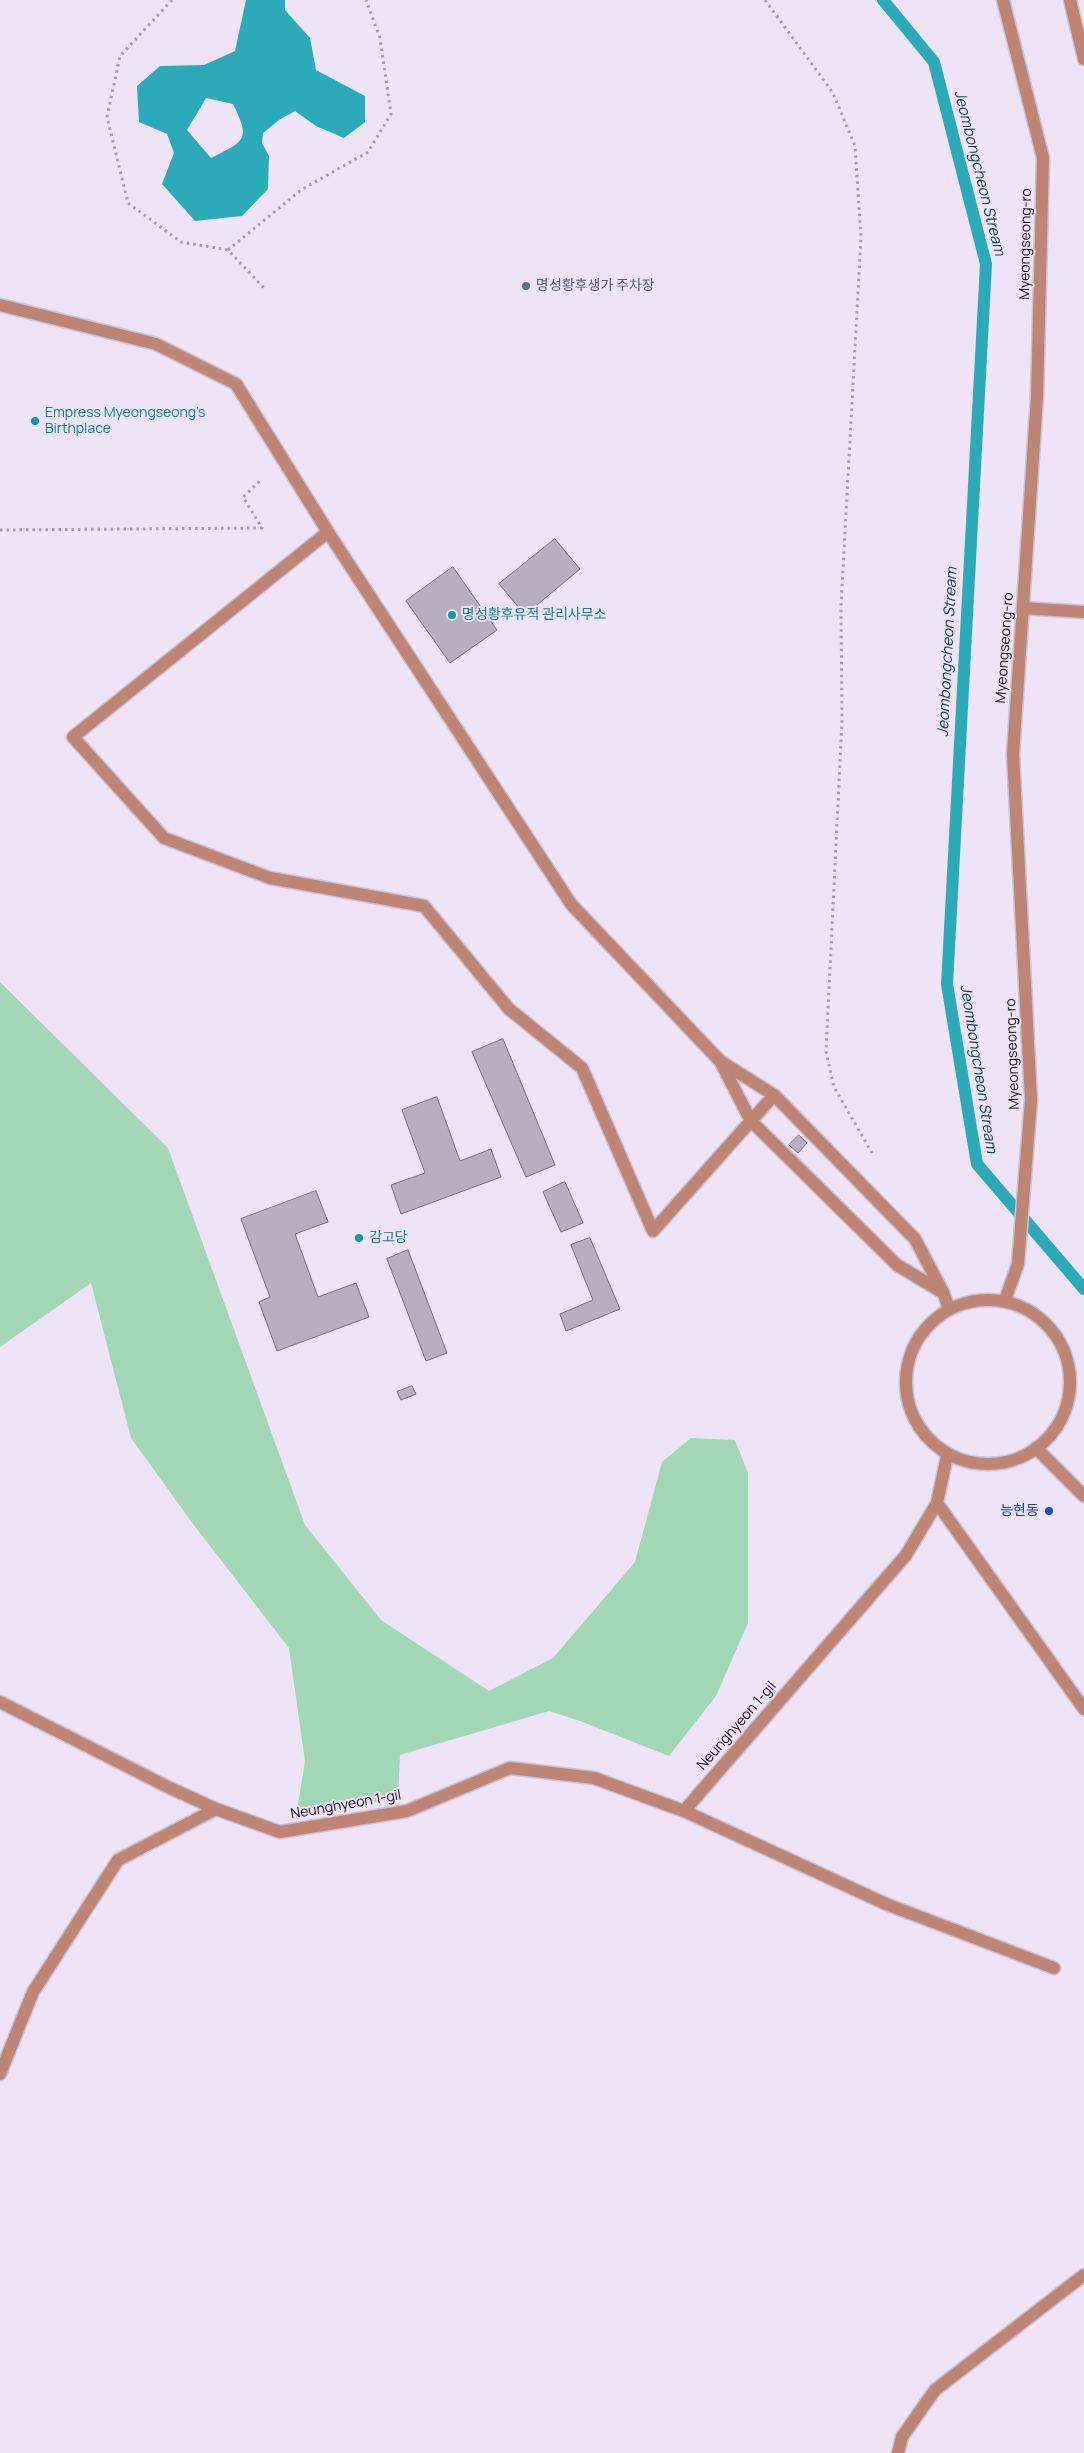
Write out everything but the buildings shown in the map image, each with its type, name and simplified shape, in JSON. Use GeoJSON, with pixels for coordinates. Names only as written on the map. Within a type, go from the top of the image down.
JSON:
{"type":"FeatureCollection","features":[{"type":"Feature","properties":{"kind":"street","name":"Myeongseong-ro"},"geometry":{"type":"LineString","coordinates":[[1003,0],[1043,158],[1037,397],[1013,754],[1031,1100],[1018,1264],[1005,1300]]}},
{"type":"Feature","properties":{"kind":"street"},"geometry":{"type":"LineString","coordinates":[[1070,0],[1084,59]]}},
{"type":"Feature","properties":{"kind":"street"},"geometry":{"type":"LineString","coordinates":[[0,306],[156,344],[236,384],[328,532],[571,904],[720,1061],[774,1095],[915,1240],[943,1292],[949,1309]]}},
{"type":"Feature","properties":{"kind":"street"},"geometry":{"type":"LineString","coordinates":[[328,532],[73,737],[164,838],[270,878],[424,906],[509,1009],[582,1068],[654,1231],[774,1095]]}},
{"type":"Feature","properties":{"kind":"street"},"geometry":{"type":"LineString","coordinates":[[1023,608],[1084,612]]}},
{"type":"Feature","properties":{"kind":"street"},"geometry":{"type":"LineString","coordinates":[[720,1061],[751,1121],[897,1265],[943,1292]]}},
{"type":"Feature","properties":{"kind":"street"},"geometry":{"type":"LineString","coordinates":[[1005,1300],[1018,1304],[1042,1318],[1059,1339],[1069,1365],[1070,1392],[1062,1419],[1046,1441],[1024,1456],[997,1464],[970,1463],[947,1456],[924,1436],[910,1412],[905,1385],[908,1358],[920,1333],[940,1313],[964,1302],[1005,1300]]}},
{"type":"Feature","properties":{"kind":"street"},"geometry":{"type":"LineString","coordinates":[[1036,1448],[1084,1496]]}},
{"type":"Feature","properties":{"kind":"street","name":"Neunghyeon 1-gil"},"geometry":{"type":"LineString","coordinates":[[0,1702],[168,1788],[216,1809],[280,1832],[407,1811],[510,1768],[594,1778],[684,1811],[906,1555],[937,1504],[947,1456]]}},
{"type":"Feature","properties":{"kind":"street"},"geometry":{"type":"LineString","coordinates":[[937,1504],[1084,1709]]}},
{"type":"Feature","properties":{"kind":"street"},"geometry":{"type":"LineString","coordinates":[[0,2074],[33,1992],[118,1860],[216,1809]]}},
{"type":"Feature","properties":{"kind":"street"},"geometry":{"type":"LineString","coordinates":[[684,1811],[886,1904],[1054,1968]]}},
{"type":"Feature","properties":{"kind":"street"},"geometry":{"type":"LineString","coordinates":[[898,2453],[902,2436],[935,2390],[1084,2275]]}},
{"type":"Feature","properties":{"kind":"path"},"geometry":{"type":"LineString","coordinates":[[172,0],[120,56],[107,117],[128,203],[181,242],[228,250],[265,289]]}},
{"type":"Feature","properties":{"kind":"path"},"geometry":{"type":"LineString","coordinates":[[228,250],[301,190],[368,152],[391,114],[380,38],[366,0]]}},
{"type":"Feature","properties":{"kind":"path"},"geometry":{"type":"LineString","coordinates":[[765,0],[833,93],[855,146],[861,237],[841,606],[842,721],[826,1052],[834,1087],[875,1158]]}},
{"type":"Feature","properties":{"kind":"path"},"geometry":{"type":"LineString","coordinates":[[0,530],[262,528],[243,497],[283,459]]}},
{"type":"Feature","properties":{"kind":"green space"},"geometry":{"type":"Polygon","coordinates":[[[0,982],[168,1148],[305,1525],[381,1620],[489,1691],[553,1658],[635,1562],[662,1462],[691,1438],[735,1440],[748,1473],[748,1623],[716,1696],[669,1756],[580,1721],[549,1711],[400,1755],[398,1799],[297,1811],[305,1761],[289,1648],[193,1524],[131,1438],[91,1283],[0,1347],[0,982]]]}},
{"type":"Feature","properties":{"kind":"water"},"geometry":{"type":"Polygon","coordinates":[[[246,0],[285,0],[285,10],[310,38],[316,70],[365,96],[365,122],[344,138],[316,126],[295,111],[279,120],[263,133],[262,143],[269,156],[268,189],[242,216],[195,221],[162,184],[174,153],[167,134],[139,122],[137,86],[160,66],[204,65],[235,51],[246,0]],[[206,98],[187,130],[211,158],[238,143],[242,138],[242,125],[233,104],[206,98]]]}},
{"type":"Feature","properties":{"kind":"waterway","name":"Jeombongcheon Stream"},"geometry":{"type":"LineString","coordinates":[[883,0],[934,62],[986,264],[947,984],[977,1164],[1084,1289]]}},
{"type":"Feature","properties":{"kind":"place","name":"명성황후생가 주차장"},"geometry":{"type":"Point","coordinates":[526,286]}},
{"type":"Feature","properties":{"kind":"place","name":"Empress Myeongseong's Birthplace"},"geometry":{"type":"Point","coordinates":[35,421]}},
{"type":"Feature","properties":{"kind":"place","name":"명성황후유적 관리사무소"},"geometry":{"type":"Point","coordinates":[452,615]}},
{"type":"Feature","properties":{"kind":"place","name":"감고당"},"geometry":{"type":"Point","coordinates":[359,1238]}},
{"type":"Feature","properties":{"kind":"place","name":"능현동"},"geometry":{"type":"Point","coordinates":[1049,1511]}}]}
